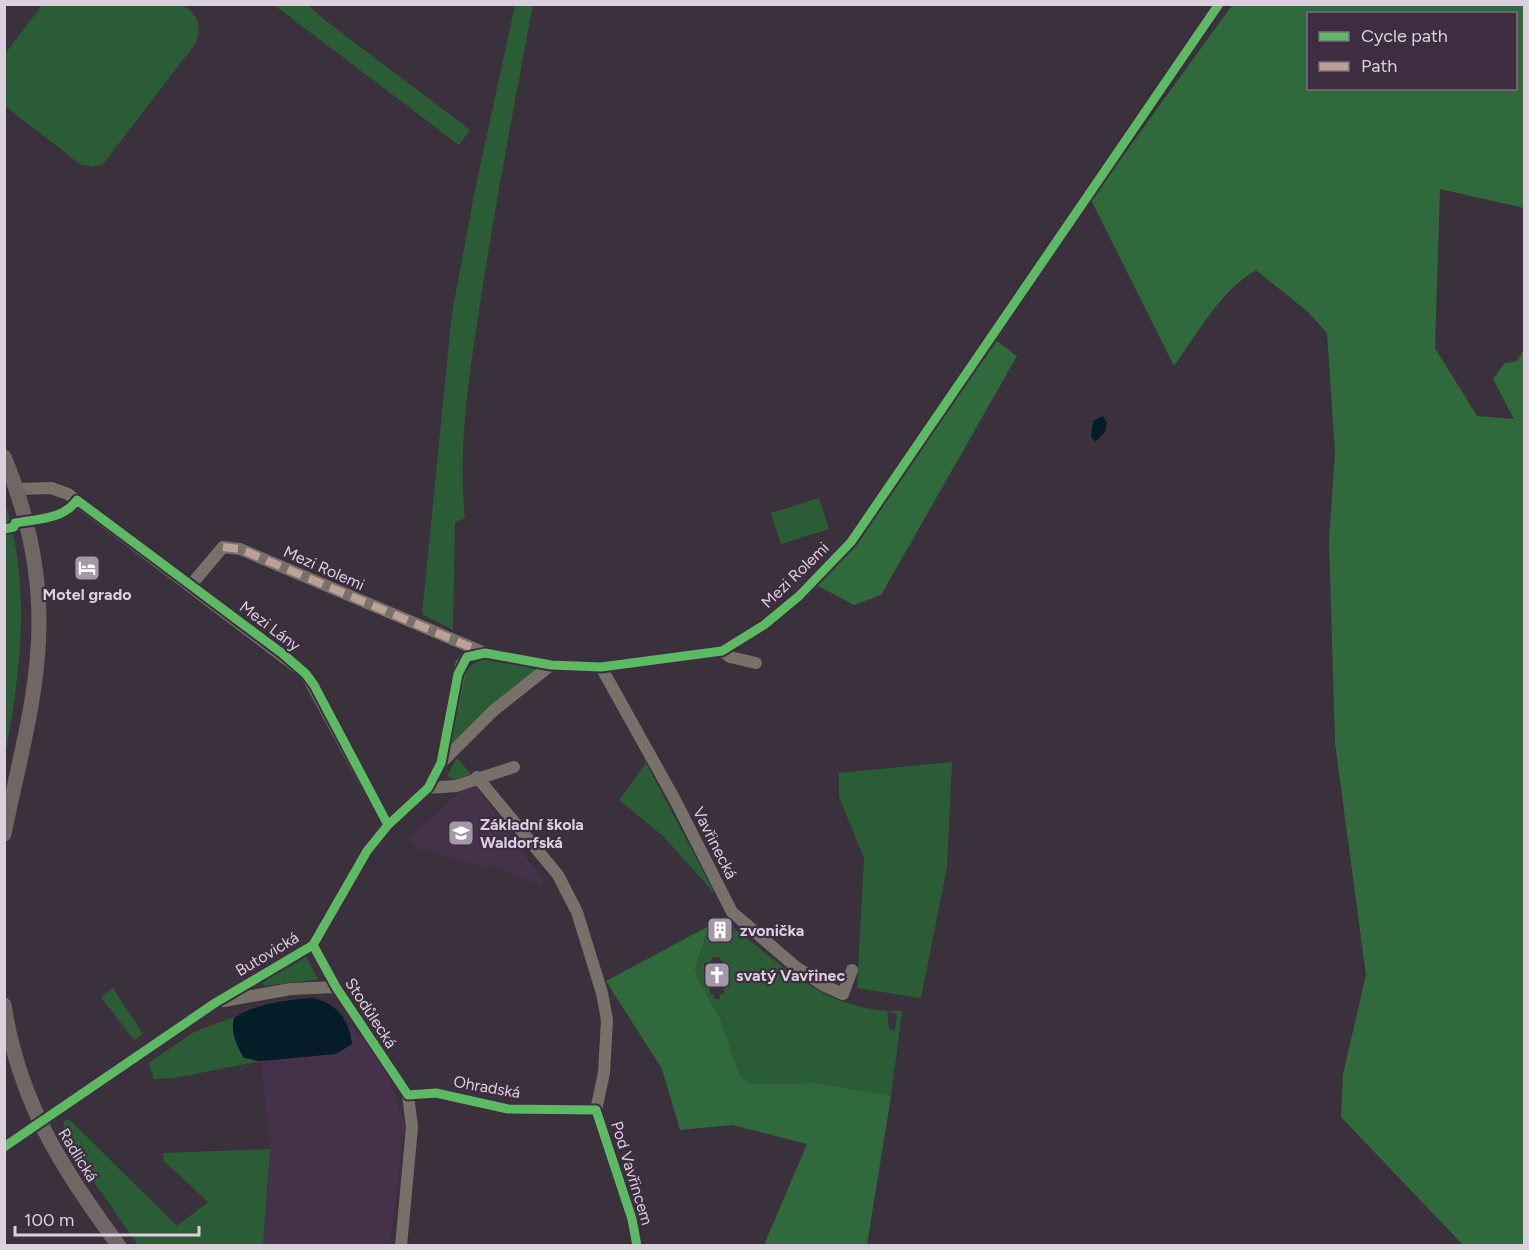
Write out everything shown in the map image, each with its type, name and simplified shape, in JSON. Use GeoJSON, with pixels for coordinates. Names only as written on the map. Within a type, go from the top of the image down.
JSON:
{"type":"FeatureCollection","features":[{"type":"Feature","properties":{"kind":"main road"},"geometry":{"type":"LineString","coordinates":[[4,457],[17,489],[33,557],[39,621],[34,685],[4,834]]}},
{"type":"Feature","properties":{"kind":"main road","name":"Radlická"},"geometry":{"type":"LineString","coordinates":[[4,1005],[17,1066],[38,1122],[71,1179],[119,1245]]}},
{"type":"Feature","properties":{"kind":"street","name":"Mezi Rolemi"},"geometry":{"type":"LineString","coordinates":[[190,586],[223,547],[240,549],[485,653],[551,665],[601,668],[722,651],[764,625],[799,596],[851,542],[1010,310]]}},
{"type":"Feature","properties":{"kind":"street","name":"Mezi Lány"},"geometry":{"type":"LineString","coordinates":[[17,489],[51,488],[68,494],[306,674],[388,825]]}},
{"type":"Feature","properties":{"kind":"street"},"geometry":{"type":"LineString","coordinates":[[722,651],[730,657],[756,663]]}},
{"type":"Feature","properties":{"kind":"street","name":"Butovická"},"geometry":{"type":"LineString","coordinates":[[4,1147],[215,1003],[313,945],[351,875],[388,825],[428,788],[441,763],[461,665],[467,657],[485,653]]}},
{"type":"Feature","properties":{"kind":"street"},"geometry":{"type":"LineString","coordinates":[[441,763],[493,711],[551,665]]}},
{"type":"Feature","properties":{"kind":"street","name":"Vavřinecká"},"geometry":{"type":"LineString","coordinates":[[601,668],[674,798],[732,912],[796,967],[824,986],[843,994],[852,969]]}},
{"type":"Feature","properties":{"kind":"street"},"geometry":{"type":"LineString","coordinates":[[428,788],[456,786],[514,766]]}},
{"type":"Feature","properties":{"kind":"street","name":"Pod Vavřincem"},"geometry":{"type":"LineString","coordinates":[[477,777],[558,875],[577,912],[602,993],[607,1020],[605,1063],[596,1110],[632,1219],[637,1245]]}},
{"type":"Feature","properties":{"kind":"street","name":"Stodůlecká"},"geometry":{"type":"LineString","coordinates":[[313,945],[336,987],[408,1095],[412,1127],[401,1245]]}},
{"type":"Feature","properties":{"kind":"street","name":"Butovická"},"geometry":{"type":"LineString","coordinates":[[215,1003],[291,989],[336,987]]}},
{"type":"Feature","properties":{"kind":"street","name":"Ohradská"},"geometry":{"type":"LineString","coordinates":[[408,1095],[436,1093],[508,1109],[596,1110]]}},
{"type":"Feature","properties":{"kind":"shaded area","name":"Základní škola Waldorfská"},"geometry":{"type":"Polygon","coordinates":[[[476,785],[516,845],[544,880],[541,886],[502,869],[464,862],[423,849],[420,851],[408,839],[462,790],[476,785]]]}},
{"type":"Feature","properties":{"kind":"shaded area"},"geometry":{"type":"Polygon","coordinates":[[[349,1024],[376,1054],[387,1073],[405,1125],[390,1245],[263,1245],[270,1149],[261,1061],[336,1054],[349,1024]]]}},
{"type":"Feature","properties":{"kind":"green space"},"geometry":{"type":"Polygon","coordinates":[[[1233,4],[1524,5],[1524,208],[1440,189],[1435,348],[1477,416],[1514,419],[1493,379],[1505,363],[1517,361],[1524,349],[1524,1245],[1463,1245],[1341,1117],[1343,1074],[1366,975],[1335,743],[1329,540],[1335,453],[1327,333],[1308,312],[1256,270],[1231,289],[1174,366],[1091,200],[1233,4]]]}},
{"type":"Feature","properties":{"kind":"green space"},"geometry":{"type":"Polygon","coordinates":[[[42,5],[183,5],[197,21],[196,43],[103,164],[93,167],[80,164],[5,106],[5,54],[42,5]]]}},
{"type":"Feature","properties":{"kind":"green space"},"geometry":{"type":"Polygon","coordinates":[[[274,5],[308,5],[470,130],[459,145],[274,5]]]}},
{"type":"Feature","properties":{"kind":"green space"},"geometry":{"type":"Polygon","coordinates":[[[515,5],[533,5],[494,219],[470,375],[464,433],[465,518],[455,523],[453,630],[422,614],[452,313],[475,190],[515,5]]]}},
{"type":"Feature","properties":{"kind":"green space"},"geometry":{"type":"Polygon","coordinates":[[[997,341],[1017,356],[881,595],[854,605],[816,585],[853,546],[997,341]]]}},
{"type":"Feature","properties":{"kind":"green space"},"geometry":{"type":"Polygon","coordinates":[[[819,498],[829,529],[781,544],[771,513],[819,498]]]}},
{"type":"Feature","properties":{"kind":"green space"},"geometry":{"type":"Polygon","coordinates":[[[5,503],[18,566],[21,629],[15,692],[5,756],[5,503]]]}},
{"type":"Feature","properties":{"kind":"green space"},"geometry":{"type":"Polygon","coordinates":[[[483,659],[540,667],[447,755],[465,669],[483,659]]]}},
{"type":"Feature","properties":{"kind":"green space"},"geometry":{"type":"Polygon","coordinates":[[[457,758],[471,774],[454,780],[447,776],[457,758]]]}},
{"type":"Feature","properties":{"kind":"green space"},"geometry":{"type":"Polygon","coordinates":[[[952,762],[947,867],[921,998],[857,988],[864,858],[839,797],[839,773],[952,762]]]}},
{"type":"Feature","properties":{"kind":"green space"},"geometry":{"type":"Polygon","coordinates":[[[646,763],[715,894],[663,836],[619,800],[646,763]]]}},
{"type":"Feature","properties":{"kind":"green space"},"geometry":{"type":"Polygon","coordinates":[[[716,925],[714,933],[724,935],[726,927],[735,929],[792,973],[831,997],[876,1010],[902,1011],[891,1096],[816,1083],[750,1084],[739,1074],[720,1018],[698,980],[695,969],[709,926],[716,925]],[[713,957],[710,963],[704,963],[704,971],[709,971],[710,994],[714,994],[714,999],[720,999],[720,994],[724,994],[723,963],[719,957],[713,957]],[[887,1011],[889,1029],[895,1030],[897,1014],[887,1011]]]}},
{"type":"Feature","properties":{"kind":"green space"},"geometry":{"type":"Polygon","coordinates":[[[709,926],[695,969],[698,980],[720,1018],[739,1074],[750,1084],[816,1083],[891,1096],[867,1245],[764,1245],[807,1144],[732,1125],[680,1130],[662,1069],[606,981],[709,926]]]}},
{"type":"Feature","properties":{"kind":"green space"},"geometry":{"type":"Polygon","coordinates":[[[306,957],[318,979],[265,986],[262,983],[306,957]]]}},
{"type":"Feature","properties":{"kind":"green space"},"geometry":{"type":"Polygon","coordinates":[[[113,988],[143,1034],[134,1040],[101,997],[113,988]]]}},
{"type":"Feature","properties":{"kind":"green space"},"geometry":{"type":"Polygon","coordinates":[[[237,1016],[234,1018],[252,1061],[261,1061],[174,1078],[154,1079],[149,1063],[194,1032],[237,1016]]]}},
{"type":"Feature","properties":{"kind":"green space"},"geometry":{"type":"Polygon","coordinates":[[[69,1119],[177,1226],[208,1202],[163,1160],[164,1153],[270,1149],[263,1245],[138,1245],[63,1137],[64,1121],[69,1119]]]}},
{"type":"Feature","properties":{"kind":"water"},"geometry":{"type":"Polygon","coordinates":[[[1103,416],[1107,423],[1105,432],[1095,442],[1091,437],[1093,421],[1103,416]]]}},
{"type":"Feature","properties":{"kind":"water"},"geometry":{"type":"Polygon","coordinates":[[[313,998],[329,1004],[341,1014],[352,1044],[336,1054],[261,1061],[244,1058],[235,1039],[234,1018],[262,1006],[313,998]]]}},
{"type":"Feature","properties":{"kind":"marked path"},"geometry":{"type":"LineString","coordinates":[[223,547],[240,549],[482,652]]}},
{"type":"Feature","properties":{"kind":"cycle path"},"geometry":{"type":"LineString","coordinates":[[4,1147],[215,1003],[313,945],[367,851],[388,825],[428,788],[441,763],[458,674],[467,657],[485,653],[551,665],[601,667],[722,651],[764,625],[799,596],[851,542],[1219,4]]}},
{"type":"Feature","properties":{"kind":"cycle path"},"geometry":{"type":"LineString","coordinates":[[4,529],[14,527],[15,523],[57,515],[71,507],[77,500],[283,654],[306,674],[314,685],[388,825]]}},
{"type":"Feature","properties":{"kind":"cycle path"},"geometry":{"type":"LineString","coordinates":[[313,945],[336,987],[408,1095],[436,1093],[508,1109],[596,1110],[632,1219],[637,1246]]}},
{"type":"Feature","properties":{"kind":"place","name":"Motel grado"},"geometry":{"type":"Point","coordinates":[87,568]}},
{"type":"Feature","properties":{"kind":"place","name":"Základní škola Waldorfská"},"geometry":{"type":"Point","coordinates":[461,833]}},
{"type":"Feature","properties":{"kind":"place","name":"zvonička"},"geometry":{"type":"Point","coordinates":[720,930]}},
{"type":"Feature","properties":{"kind":"place","name":"svatý Vavřinec"},"geometry":{"type":"Point","coordinates":[717,975]}}]}
